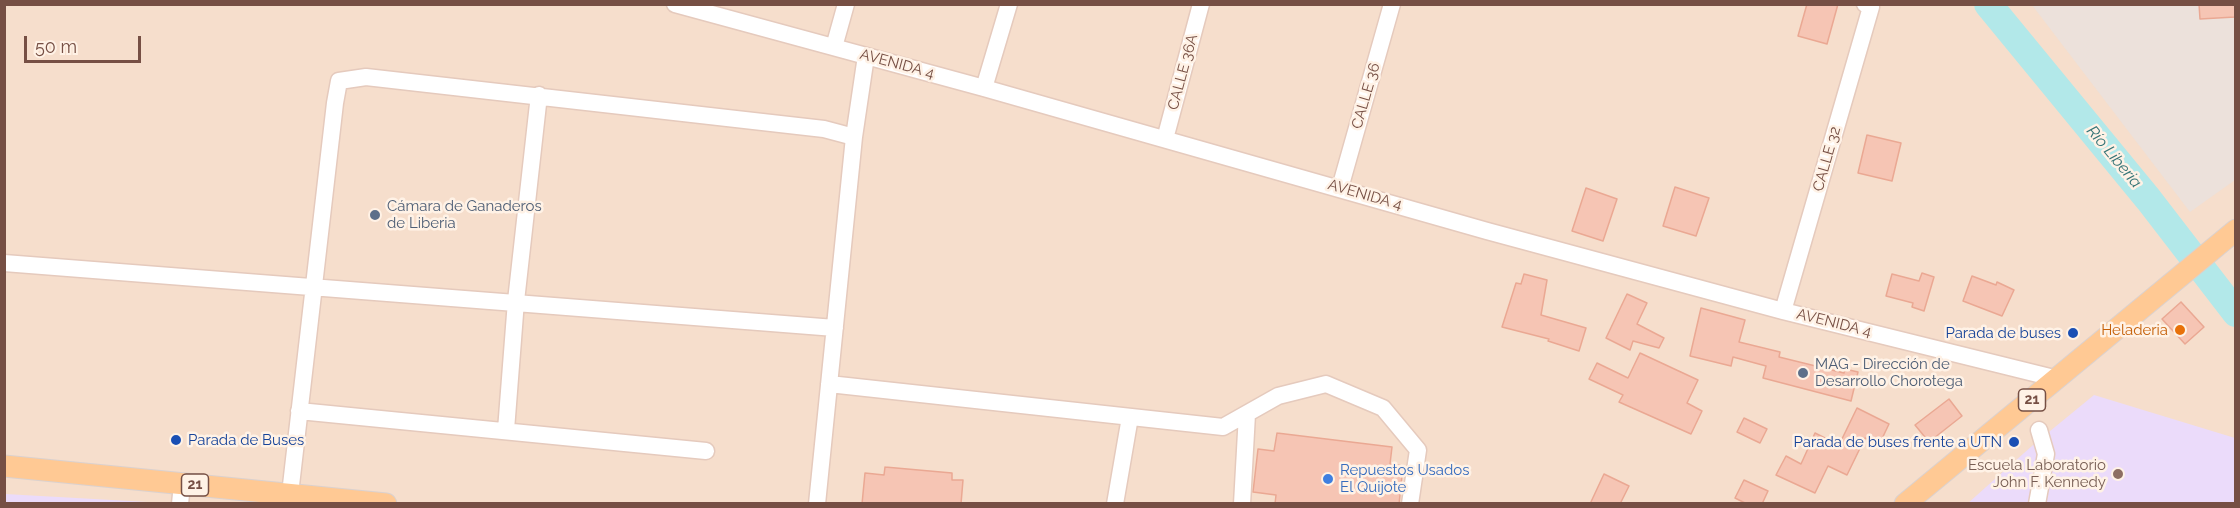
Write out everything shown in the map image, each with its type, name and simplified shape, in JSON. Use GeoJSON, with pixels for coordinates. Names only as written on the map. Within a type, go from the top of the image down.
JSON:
{"type":"FeatureCollection","features":[{"type":"Feature","properties":{"kind":"main road","name":"21"},"geometry":{"type":"LineString","coordinates":[[1905,504],[2235,231]]}},
{"type":"Feature","properties":{"kind":"main road","name":"21"},"geometry":{"type":"LineString","coordinates":[[4,466],[181,494],[290,494],[386,504]]}},
{"type":"Feature","properties":{"kind":"street","name":"AVENIDA 4"},"geometry":{"type":"LineString","coordinates":[[675,4],[984,88],[1487,231],[1783,311],[2058,379]]}},
{"type":"Feature","properties":{"kind":"street"},"geometry":{"type":"LineString","coordinates":[[834,47],[846,4]]}},
{"type":"Feature","properties":{"kind":"street"},"geometry":{"type":"LineString","coordinates":[[984,88],[1009,4]]}},
{"type":"Feature","properties":{"kind":"street","name":"CALLE 36A"},"geometry":{"type":"LineString","coordinates":[[1165,139],[1201,4]]}},
{"type":"Feature","properties":{"kind":"street","name":"CALLE 36"},"geometry":{"type":"LineString","coordinates":[[1340,188],[1392,4]]}},
{"type":"Feature","properties":{"kind":"street","name":"CALLE 32"},"geometry":{"type":"LineString","coordinates":[[1783,311],[1868,6]]}},
{"type":"Feature","properties":{"kind":"street"},"geometry":{"type":"LineString","coordinates":[[817,504],[854,137],[866,56]]}},
{"type":"Feature","properties":{"kind":"street"},"geometry":{"type":"LineString","coordinates":[[290,494],[339,81],[366,77],[539,95],[824,129],[854,137]]}},
{"type":"Feature","properties":{"kind":"street"},"geometry":{"type":"LineString","coordinates":[[506,429],[516,301],[539,95]]}},
{"type":"Feature","properties":{"kind":"street"},"geometry":{"type":"LineString","coordinates":[[4,263],[313,288],[516,301],[835,328]]}},
{"type":"Feature","properties":{"kind":"street"},"geometry":{"type":"LineString","coordinates":[[829,384],[1223,427],[1278,396],[1326,384],[1383,408],[1418,450],[1410,504]]}},
{"type":"Feature","properties":{"kind":"street"},"geometry":{"type":"LineString","coordinates":[[299,411],[506,429],[706,451]]}},
{"type":"Feature","properties":{"kind":"street"},"geometry":{"type":"LineString","coordinates":[[1242,504],[1246,414]]}},
{"type":"Feature","properties":{"kind":"street"},"geometry":{"type":"LineString","coordinates":[[1115,504],[1130,417]]}},
{"type":"Feature","properties":{"kind":"street"},"geometry":{"type":"LineString","coordinates":[[2037,504],[2046,454],[2039,430]]}},
{"type":"Feature","properties":{"kind":"shaded area"},"geometry":{"type":"Polygon","coordinates":[[[5,5],[2235,5],[2235,503],[5,503],[5,5]]]}},
{"type":"Feature","properties":{"kind":"shaded area"},"geometry":{"type":"Polygon","coordinates":[[[2032,5],[2235,5],[2235,180],[2190,212],[2032,5]]]}},
{"type":"Feature","properties":{"kind":"shaded area","name":"Escuela Laboratorio John F. Kennedy"},"geometry":{"type":"Polygon","coordinates":[[[2094,395],[2235,438],[2235,503],[1967,504],[2094,395]]]}},
{"type":"Feature","properties":{"kind":"shaded area"},"geometry":{"type":"Polygon","coordinates":[[[5,494],[165,503],[5,503],[5,494]]]}},
{"type":"Feature","properties":{"kind":"building"},"geometry":{"type":"Polygon","coordinates":[[[1807,4],[1838,4],[1827,44],[1798,36],[1807,4]]]}},
{"type":"Feature","properties":{"kind":"building"},"geometry":{"type":"Polygon","coordinates":[[[2199,4],[2235,4],[2235,17],[2200,19],[2199,4]]]}},
{"type":"Feature","properties":{"kind":"building"},"geometry":{"type":"Polygon","coordinates":[[[1867,135],[1901,143],[1892,181],[1858,173],[1867,135]]]}},
{"type":"Feature","properties":{"kind":"building"},"geometry":{"type":"Polygon","coordinates":[[[1675,187],[1709,198],[1696,236],[1663,226],[1675,187]]]}},
{"type":"Feature","properties":{"kind":"building"},"geometry":{"type":"Polygon","coordinates":[[[1586,188],[1617,199],[1603,241],[1572,231],[1586,188]]]}},
{"type":"Feature","properties":{"kind":"building"},"geometry":{"type":"Polygon","coordinates":[[[1922,273],[1934,277],[1924,311],[1912,307],[1913,303],[1886,296],[1892,274],[1919,281],[1922,273]]]}},
{"type":"Feature","properties":{"kind":"building"},"geometry":{"type":"Polygon","coordinates":[[[1524,274],[1547,280],[1541,315],[1586,328],[1579,351],[1548,341],[1549,339],[1502,327],[1516,283],[1521,284],[1524,274]]]}},
{"type":"Feature","properties":{"kind":"building"},"geometry":{"type":"Polygon","coordinates":[[[1972,276],[1996,285],[1997,282],[2014,290],[2002,316],[1963,301],[1972,276]]]}},
{"type":"Feature","properties":{"kind":"building"},"geometry":{"type":"Polygon","coordinates":[[[1627,294],[1647,303],[1637,324],[1664,338],[1659,348],[1633,341],[1630,350],[1606,338],[1627,294]]]}},
{"type":"Feature","properties":{"kind":"building"},"geometry":{"type":"Polygon","coordinates":[[[2181,302],[2204,327],[2185,344],[2162,319],[2181,302]]]}},
{"type":"Feature","properties":{"kind":"building"},"geometry":{"type":"Polygon","coordinates":[[[1701,308],[1745,320],[1739,342],[1780,352],[1779,357],[1844,373],[1845,369],[1858,372],[1851,401],[1763,378],[1766,366],[1733,357],[1731,366],[1690,356],[1701,308]]]}},
{"type":"Feature","properties":{"kind":"building"},"geometry":{"type":"Polygon","coordinates":[[[1640,353],[1698,380],[1687,403],[1702,411],[1691,434],[1619,402],[1623,395],[1589,379],[1597,363],[1628,378],[1640,353]]]}},
{"type":"Feature","properties":{"kind":"building","name":"MAG - Dirección de Desarrollo Chorotega"},"geometry":{"type":"Polygon","coordinates":[[[1949,399],[1962,416],[1929,442],[1915,425],[1949,399]]]}},
{"type":"Feature","properties":{"kind":"building"},"geometry":{"type":"Polygon","coordinates":[[[1857,408],[1889,424],[1879,445],[1865,438],[1847,475],[1828,466],[1815,493],[1776,475],[1786,456],[1801,464],[1815,433],[1839,445],[1857,408]]]}},
{"type":"Feature","properties":{"kind":"building"},"geometry":{"type":"Polygon","coordinates":[[[1744,418],[1767,429],[1760,443],[1737,432],[1744,418]]]}},
{"type":"Feature","properties":{"kind":"building","name":"Repuestos Usados El Quijote"},"geometry":{"type":"Polygon","coordinates":[[[1277,433],[1392,447],[1390,464],[1403,466],[1399,504],[1275,504],[1276,495],[1253,492],[1258,449],[1274,451],[1277,433]]]}},
{"type":"Feature","properties":{"kind":"building"},"geometry":{"type":"Polygon","coordinates":[[[885,467],[952,473],[952,480],[963,480],[961,504],[862,504],[865,473],[884,475],[885,467]]]}},
{"type":"Feature","properties":{"kind":"building"},"geometry":{"type":"Polygon","coordinates":[[[1604,474],[1629,486],[1620,504],[1590,504],[1604,474]]]}},
{"type":"Feature","properties":{"kind":"building"},"geometry":{"type":"Polygon","coordinates":[[[1744,480],[1768,491],[1762,504],[1747,504],[1735,498],[1744,480]]]}},
{"type":"Feature","properties":{"kind":"waterway","name":"Río Liberia"},"geometry":{"type":"LineString","coordinates":[[1988,4],[2149,200],[2236,313]]}},
{"type":"Feature","properties":{"kind":"place","name":"Cámara de Ganaderos de Liberia"},"geometry":{"type":"Point","coordinates":[375,215]}},
{"type":"Feature","properties":{"kind":"place","name":"Heladeria"},"geometry":{"type":"Point","coordinates":[2180,330]}},
{"type":"Feature","properties":{"kind":"place","name":"Parada de buses"},"geometry":{"type":"Point","coordinates":[2073,333]}},
{"type":"Feature","properties":{"kind":"place","name":"MAG - Dirección de Desarrollo Chorotega"},"geometry":{"type":"Point","coordinates":[1803,373]}},
{"type":"Feature","properties":{"kind":"place","name":"Parada de Buses"},"geometry":{"type":"Point","coordinates":[176,440]}},
{"type":"Feature","properties":{"kind":"place","name":"Parada de buses frente a UTN"},"geometry":{"type":"Point","coordinates":[2014,442]}},
{"type":"Feature","properties":{"kind":"place","name":"Escuela Laboratorio John F. Kennedy"},"geometry":{"type":"Point","coordinates":[2118,474]}},
{"type":"Feature","properties":{"kind":"place","name":"Repuestos Usados El Quijote"},"geometry":{"type":"Point","coordinates":[1328,479]}}]}
